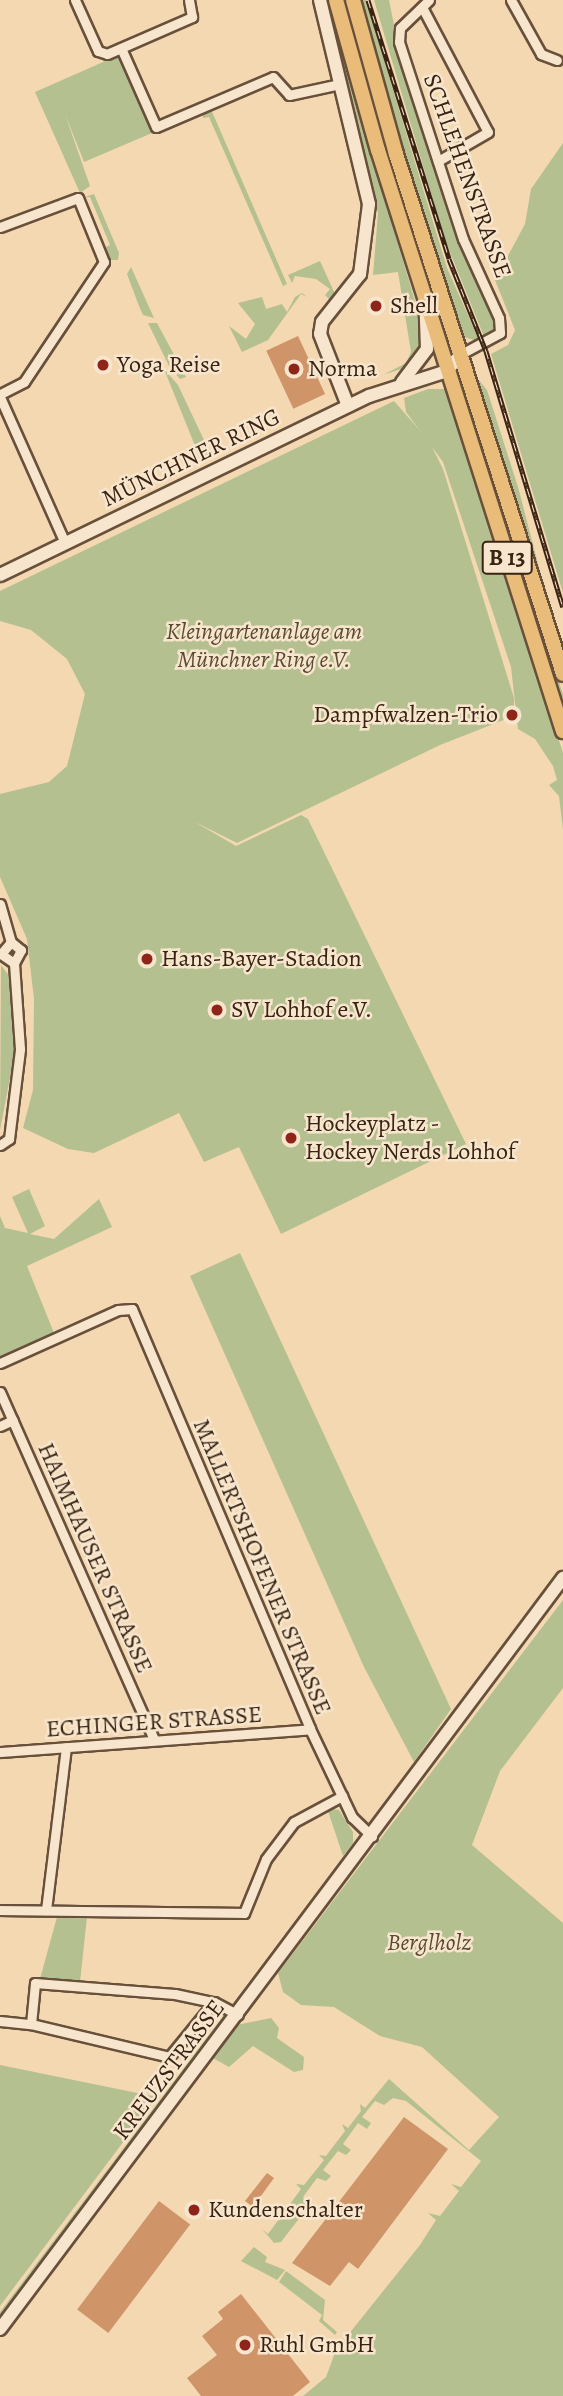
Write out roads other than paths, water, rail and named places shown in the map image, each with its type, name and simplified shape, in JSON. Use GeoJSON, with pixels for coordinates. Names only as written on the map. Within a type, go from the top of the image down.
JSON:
{"type":"FeatureCollection","features":[{"type":"Feature","properties":{"kind":"main road"},"geometry":{"type":"LineString","coordinates":[[320,0],[369,204],[369,234],[360,274],[322,322],[320,334],[348,406]]}},
{"type":"Feature","properties":{"kind":"main road","name":"B 13"},"geometry":{"type":"LineString","coordinates":[[336,0],[449,378],[563,731]]}},
{"type":"Feature","properties":{"kind":"main road","name":"B 13"},"geometry":{"type":"LineString","coordinates":[[353,0],[461,354],[563,674]]}},
{"type":"Feature","properties":{"kind":"main road","name":"MÜNCHNER RING"},"geometry":{"type":"LineString","coordinates":[[402,382],[419,363],[429,335],[423,293]]}},
{"type":"Feature","properties":{"kind":"main road"},"geometry":{"type":"LineString","coordinates":[[449,378],[461,354]]}},
{"type":"Feature","properties":{"kind":"main road","name":"MÜNCHNER RING"},"geometry":{"type":"LineString","coordinates":[[419,363],[442,355],[461,354]]}},
{"type":"Feature","properties":{"kind":"main road","name":"MÜNCHNER RING"},"geometry":{"type":"LineString","coordinates":[[0,575],[402,382],[449,378]]}},
{"type":"Feature","properties":{"kind":"main road","name":"KREUZSTRASSE"},"geometry":{"type":"LineString","coordinates":[[0,2329],[372,1836],[390,1819],[413,1779],[563,1578]]}},
{"type":"Feature","properties":{"kind":"street"},"geometry":{"type":"LineString","coordinates":[[75,0],[98,51],[121,48],[192,17],[189,0]]}},
{"type":"Feature","properties":{"kind":"street"},"geometry":{"type":"LineString","coordinates":[[511,0],[541,54],[557,60]]}},
{"type":"Feature","properties":{"kind":"street"},"geometry":{"type":"LineString","coordinates":[[426,4],[488,132],[438,161]]}},
{"type":"Feature","properties":{"kind":"street","name":"SCHLEHENSTRASSE"},"geometry":{"type":"LineString","coordinates":[[426,4],[400,28],[399,42],[463,239],[499,318],[500,333],[461,354]]}},
{"type":"Feature","properties":{"kind":"street"},"geometry":{"type":"LineString","coordinates":[[121,48],[156,127],[272,77],[289,95],[340,84]]}},
{"type":"Feature","properties":{"kind":"street"},"geometry":{"type":"LineString","coordinates":[[0,227],[78,198],[104,262],[24,382],[0,395],[2,410],[65,543]]}},
{"type":"Feature","properties":{"kind":"street"},"geometry":{"type":"LineString","coordinates":[[0,904],[11,942],[21,950],[14,963],[20,1049],[9,1139],[0,1145]]}},
{"type":"Feature","properties":{"kind":"street"},"geometry":{"type":"LineString","coordinates":[[11,942],[2,947],[1,958],[14,963]]}},
{"type":"Feature","properties":{"kind":"street","name":"MALLERTSHOFENER STRASSE"},"geometry":{"type":"LineString","coordinates":[[0,1363],[128,1308],[310,1729],[352,1817],[372,1836]]}},
{"type":"Feature","properties":{"kind":"street","name":"HAIMHAUSER STRASSE"},"geometry":{"type":"LineString","coordinates":[[0,1392],[153,1739]]}},
{"type":"Feature","properties":{"kind":"street"},"geometry":{"type":"LineString","coordinates":[[0,1426],[13,1420]]}},
{"type":"Feature","properties":{"kind":"street","name":"ECHINGER STRASSE"},"geometry":{"type":"LineString","coordinates":[[0,1752],[310,1729]]}},
{"type":"Feature","properties":{"kind":"street"},"geometry":{"type":"LineString","coordinates":[[46,1910],[66,1747]]}},
{"type":"Feature","properties":{"kind":"street"},"geometry":{"type":"LineString","coordinates":[[0,1910],[244,1913],[266,1859],[294,1822],[342,1796]]}},
{"type":"Feature","properties":{"kind":"street"},"geometry":{"type":"LineString","coordinates":[[31,2024],[35,1983],[214,2002],[238,2015]]}},
{"type":"Feature","properties":{"kind":"street"},"geometry":{"type":"LineString","coordinates":[[0,2021],[31,2024],[169,2057],[214,2002]]}},
{"type":"Feature","properties":{"kind":"railway"},"geometry":{"type":"LineString","coordinates":[[368,0],[449,259],[486,351],[563,607]]}},
{"type":"Feature","properties":{"kind":"place","name":"Shell"},"geometry":{"type":"Point","coordinates":[376,306]}},
{"type":"Feature","properties":{"kind":"place","name":"Yoga Reise"},"geometry":{"type":"Point","coordinates":[103,365]}},
{"type":"Feature","properties":{"kind":"place","name":"Norma"},"geometry":{"type":"Point","coordinates":[294,369]}},
{"type":"Feature","properties":{"kind":"place","name":"Dampfwalzen-Trio"},"geometry":{"type":"Point","coordinates":[512,715]}},
{"type":"Feature","properties":{"kind":"place","name":"Hans-Bayer-Stadion"},"geometry":{"type":"Point","coordinates":[147,959]}},
{"type":"Feature","properties":{"kind":"place","name":"SV Lohhof e.V."},"geometry":{"type":"Point","coordinates":[217,1010]}},
{"type":"Feature","properties":{"kind":"place","name":"Hockeyplatz - Hockey Nerds Lohhof"},"geometry":{"type":"Point","coordinates":[291,1138]}},
{"type":"Feature","properties":{"kind":"place","name":"Kundenschalter"},"geometry":{"type":"Point","coordinates":[194,2210]}},
{"type":"Feature","properties":{"kind":"place","name":"Ruhl GmbH"},"geometry":{"type":"Point","coordinates":[245,2345]}},
{"type":"Feature","properties":{"kind":"park label","name":"Kleingartenanlage am Münchner Ring e.V."},"geometry":{"type":"Point","coordinates":[264,646]}},
{"type":"Feature","properties":{"kind":"park label","name":"Berglholz"},"geometry":{"type":"Point","coordinates":[429,1943]}}]}
